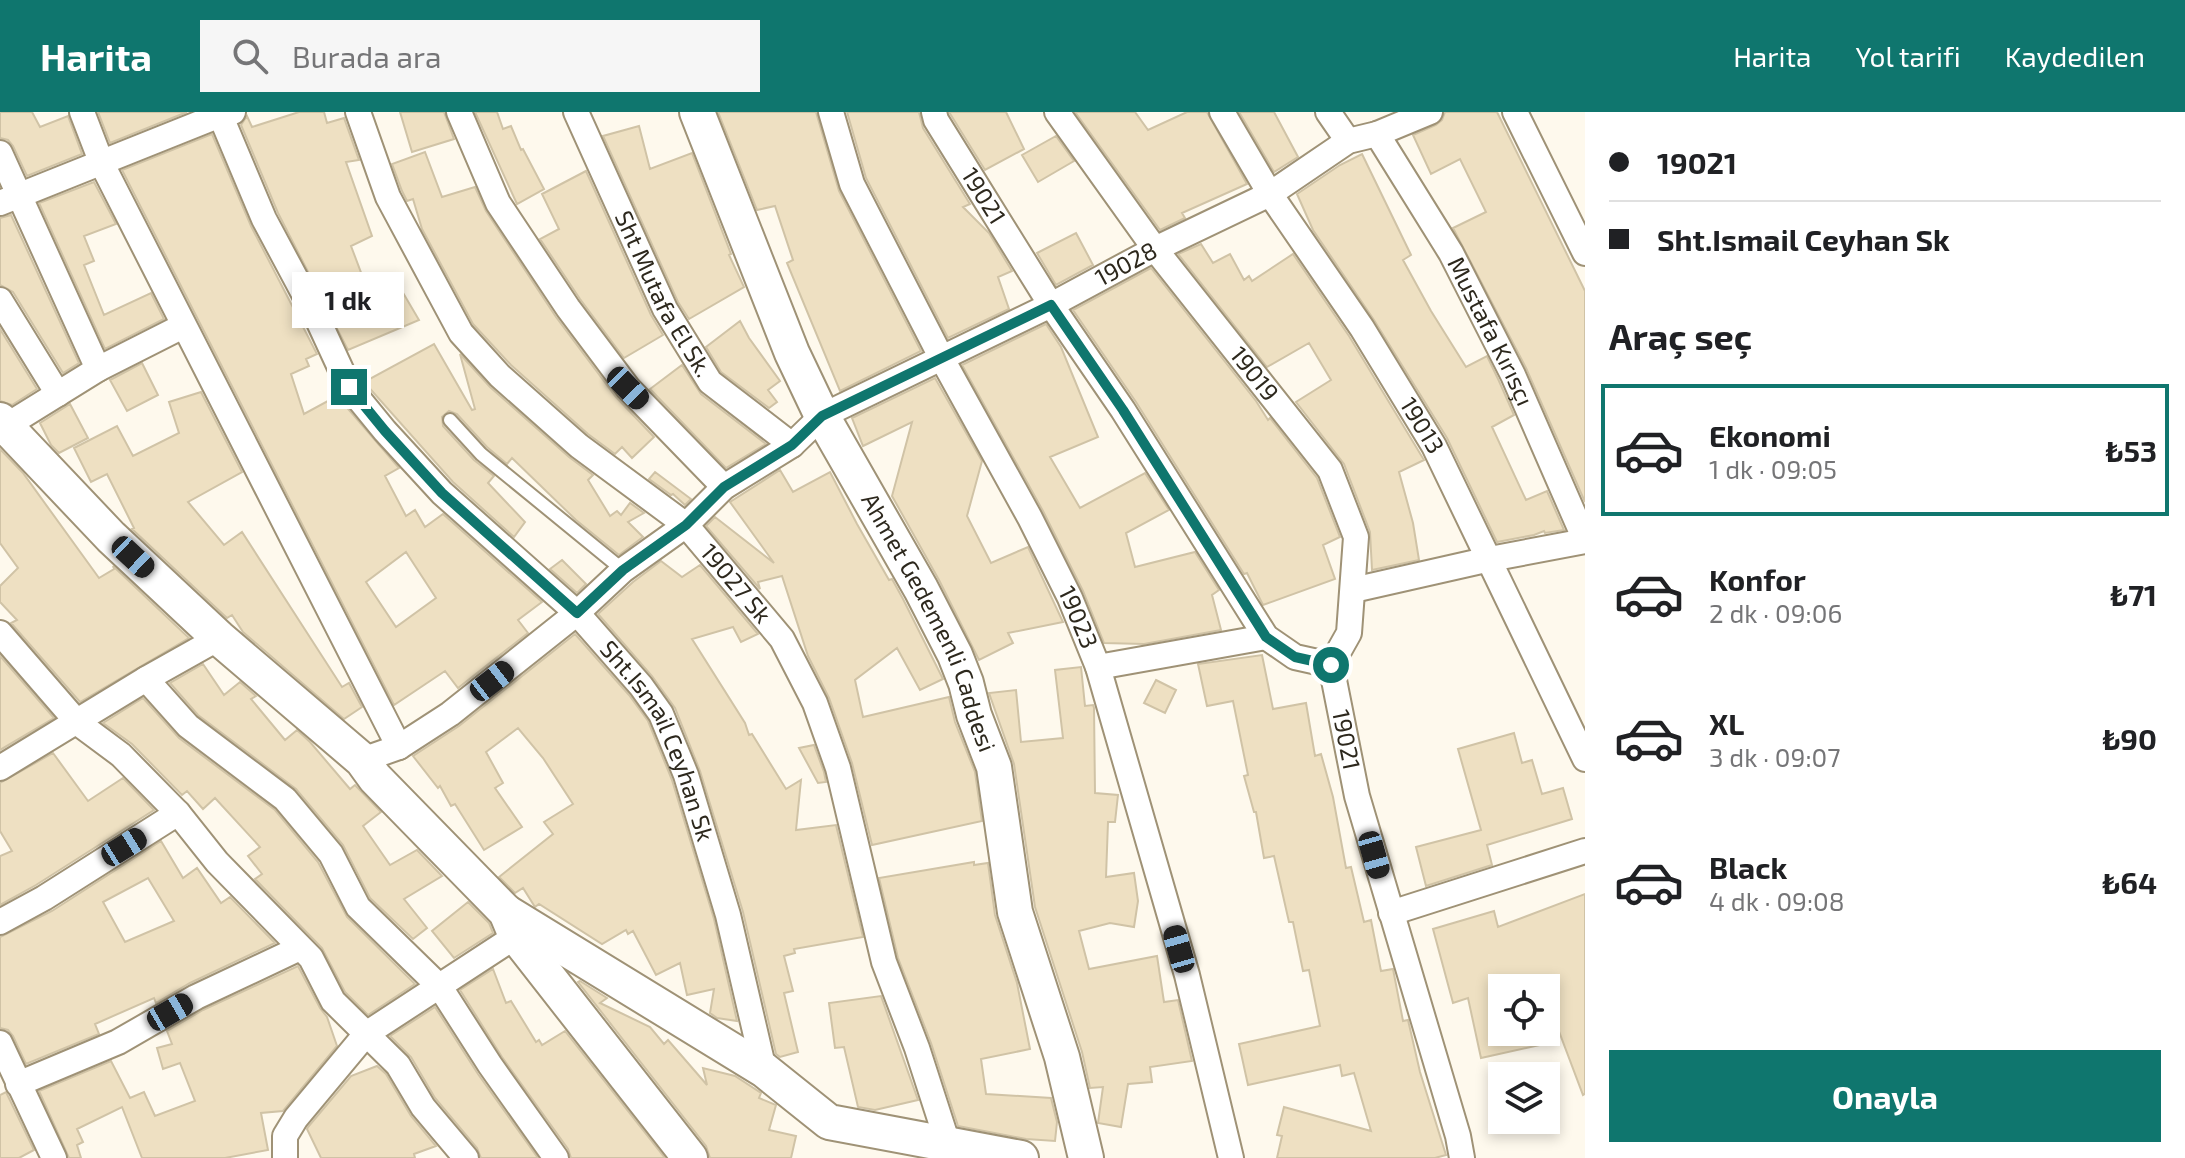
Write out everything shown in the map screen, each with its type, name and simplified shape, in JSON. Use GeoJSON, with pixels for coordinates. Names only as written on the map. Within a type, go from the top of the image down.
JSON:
{"type":"FeatureCollection","features":[{"type":"Feature","properties":{"kind":"street"},"geometry":{"type":"LineString","coordinates":[[82,112],[102,164],[399,747]]}},
{"type":"Feature","properties":{"kind":"street","name":"19027 Sk"},"geometry":{"type":"LineString","coordinates":[[358,112],[388,197],[461,333],[500,376],[579,446],[686,525],[782,639],[815,703],[838,768],[884,962],[917,1048],[947,1151]]}},
{"type":"Feature","properties":{"kind":"street"},"geometry":{"type":"LineString","coordinates":[[459,112],[498,203],[568,308],[628,388],[724,487]]}},
{"type":"Feature","properties":{"kind":"street","name":"Sht Mutafa El Sk."},"geometry":{"type":"LineString","coordinates":[[576,112],[665,309],[710,382],[792,445]]}},
{"type":"Feature","properties":{"kind":"street","name":"Ahmet Gedemenli Caddesi"},"geometry":{"type":"LineString","coordinates":[[697,112],[792,353],[822,416],[921,589],[966,683],[974,715],[994,767],[1015,912],[1062,1057],[1086,1158]]}},
{"type":"Feature","properties":{"kind":"street","name":"19023"},"geometry":{"type":"LineString","coordinates":[[831,112],[852,184],[941,357],[1030,518],[1070,598],[1098,667],[1187,975],[1231,1158]]}},
{"type":"Feature","properties":{"kind":"street","name":"19021"},"geometry":{"type":"LineString","coordinates":[[934,112],[936,120],[1051,305],[1123,410],[1266,637],[1295,657],[1331,665],[1357,796],[1462,1158]]}},
{"type":"Feature","properties":{"kind":"street","name":"19019"},"geometry":{"type":"LineString","coordinates":[[1057,112],[1155,249],[1330,470],[1356,537],[1349,633],[1331,665]]}},
{"type":"Feature","properties":{"kind":"street","name":"19013"},"geometry":{"type":"LineString","coordinates":[[1222,112],[1270,194],[1362,328],[1434,446],[1585,759]]}},
{"type":"Feature","properties":{"kind":"street"},"geometry":{"type":"LineString","coordinates":[[1328,112],[1348,141]]}},
{"type":"Feature","properties":{"kind":"street","name":"19028"},"geometry":{"type":"LineString","coordinates":[[362,760],[399,747],[450,714],[577,613],[623,570],[686,525],[724,487],[792,445],[822,416],[1270,194],[1348,141],[1377,134],[1430,112]]}},
{"type":"Feature","properties":{"kind":"street"},"geometry":{"type":"LineString","coordinates":[[1515,112],[1585,253]]}},
{"type":"Feature","properties":{"kind":"street"},"geometry":{"type":"LineString","coordinates":[[9,199],[224,113]]}},
{"type":"Feature","properties":{"kind":"street","name":"Sht.Ismail Ceyhan Sk"},"geometry":{"type":"LineString","coordinates":[[224,113],[264,219],[318,320],[349,387],[442,493],[577,613],[641,686],[661,714],[686,775],[728,915],[764,1070]]}},
{"type":"Feature","properties":{"kind":"street","name":"Mustafa Kırısçı"},"geometry":{"type":"LineString","coordinates":[[1377,134],[1451,253],[1513,375],[1585,540]]}},
{"type":"Feature","properties":{"kind":"street"},"geometry":{"type":"LineString","coordinates":[[0,153],[9,199],[98,369]]}},
{"type":"Feature","properties":{"kind":"street"},"geometry":{"type":"LineString","coordinates":[[0,300],[58,394]]}},
{"type":"Feature","properties":{"kind":"street"},"geometry":{"type":"LineString","coordinates":[[183,326],[98,369],[3,423],[111,537],[219,638],[362,760],[375,778],[511,924],[690,1158]]}},
{"type":"Feature","properties":{"kind":"street"},"geometry":{"type":"LineString","coordinates":[[1353,590],[1585,540]]}},
{"type":"Feature","properties":{"kind":"street"},"geometry":{"type":"LineString","coordinates":[[1098,667],[1266,637]]}},
{"type":"Feature","properties":{"kind":"street"},"geometry":{"type":"LineString","coordinates":[[0,768],[219,638]]}},
{"type":"Feature","properties":{"kind":"street"},"geometry":{"type":"LineString","coordinates":[[3,639],[78,723],[121,755],[178,813],[217,862],[311,958],[333,1001],[398,1065],[423,1107],[466,1158]]}},
{"type":"Feature","properties":{"kind":"street"},"geometry":{"type":"LineString","coordinates":[[146,679],[188,726],[285,799],[331,854],[358,907],[440,987],[490,1065],[556,1158]]}},
{"type":"Feature","properties":{"kind":"street"},"geometry":{"type":"LineString","coordinates":[[0,922],[44,898],[178,813]]}},
{"type":"Feature","properties":{"kind":"street"},"geometry":{"type":"LineString","coordinates":[[1391,913],[1585,851]]}},
{"type":"Feature","properties":{"kind":"street"},"geometry":{"type":"LineString","coordinates":[[511,924],[764,1070],[829,1122],[947,1151],[1021,1158]]}},
{"type":"Feature","properties":{"kind":"street"},"geometry":{"type":"LineString","coordinates":[[285,1158],[285,1136],[296,1118],[366,1034],[440,987],[511,924]]}},
{"type":"Feature","properties":{"kind":"street"},"geometry":{"type":"LineString","coordinates":[[18,1084],[118,1042],[196,997],[300,948]]}},
{"type":"Feature","properties":{"kind":"street"},"geometry":{"type":"LineString","coordinates":[[0,1043],[54,1158]]}},
{"type":"Feature","properties":{"kind":"street"},"geometry":{"type":"LineString","coordinates":[[296,1118],[304,1158]]}},
{"type":"Feature","properties":{"kind":"lane"},"geometry":{"type":"LineString","coordinates":[[450,420],[481,454],[623,570]]}},
{"type":"Feature","properties":{"kind":"building"},"geometry":{"type":"Polygon","coordinates":[[[0,112],[32,112],[40,127],[68,116],[82,154],[27,176],[13,146],[8,140],[0,138],[0,112]]]}},
{"type":"Feature","properties":{"kind":"building"},"geometry":{"type":"Polygon","coordinates":[[[98,112],[187,112],[110,143],[98,112]]]}},
{"type":"Feature","properties":{"kind":"building"},"geometry":{"type":"Polygon","coordinates":[[[299,112],[324,112],[327,123],[344,118],[359,160],[346,162],[372,236],[351,246],[368,291],[391,279],[419,320],[348,350],[278,213],[241,125],[247,116],[252,127],[299,112]]]}},
{"type":"Feature","properties":{"kind":"building"},"geometry":{"type":"Polygon","coordinates":[[[400,112],[444,112],[454,139],[412,152],[400,112]]]}},
{"type":"Feature","properties":{"kind":"building"},"geometry":{"type":"Polygon","coordinates":[[[475,112],[497,112],[503,129],[511,126],[544,189],[517,204],[475,112]]]}},
{"type":"Feature","properties":{"kind":"building"},"geometry":{"type":"Polygon","coordinates":[[[718,112],[816,112],[839,191],[921,351],[840,391],[787,263],[793,260],[775,206],[757,210],[718,112]]]}},
{"type":"Feature","properties":{"kind":"building"},"geometry":{"type":"Polygon","coordinates":[[[847,112],[919,112],[923,128],[970,204],[963,207],[989,233],[1012,271],[998,277],[1009,309],[948,338],[866,178],[847,112]]]}},
{"type":"Feature","properties":{"kind":"building"},"geometry":{"type":"Polygon","coordinates":[[[949,112],[1006,112],[1024,149],[985,170],[949,112]]]}},
{"type":"Feature","properties":{"kind":"building"},"geometry":{"type":"Polygon","coordinates":[[[1075,112],[1135,112],[1148,130],[1187,112],[1207,112],[1247,184],[1182,213],[1185,218],[1160,230],[1075,112]]]}},
{"type":"Feature","properties":{"kind":"building"},"geometry":{"type":"Polygon","coordinates":[[[1239,112],[1274,112],[1298,157],[1274,172],[1239,112]]]}},
{"type":"Feature","properties":{"kind":"building"},"geometry":{"type":"Polygon","coordinates":[[[1445,112],[1497,112],[1585,291],[1585,502],[1526,368],[1453,228],[1486,212],[1460,159],[1431,174],[1413,135],[1436,125],[1445,112]]]}},
{"type":"Feature","properties":{"kind":"building"},"geometry":{"type":"Polygon","coordinates":[[[639,126],[650,169],[692,153],[729,255],[744,287],[689,319],[678,302],[603,136],[639,126]]]}},
{"type":"Feature","properties":{"kind":"building"},"geometry":{"type":"Polygon","coordinates":[[[212,134],[251,226],[317,354],[306,359],[309,366],[291,374],[304,414],[337,396],[399,468],[385,476],[406,516],[415,510],[425,527],[443,514],[542,602],[518,620],[528,633],[458,688],[445,671],[394,705],[122,170],[212,134]],[[406,552],[366,582],[396,627],[436,598],[406,552]]]}},
{"type":"Feature","properties":{"kind":"building"},"geometry":{"type":"Polygon","coordinates":[[[1056,136],[1074,161],[1038,182],[1022,155],[1056,136]]]}},
{"type":"Feature","properties":{"kind":"building"},"geometry":{"type":"Polygon","coordinates":[[[425,152],[442,197],[475,187],[486,211],[556,317],[616,397],[654,437],[632,458],[622,447],[615,454],[588,434],[511,365],[473,324],[422,229],[413,199],[407,201],[392,164],[425,152]]]}},
{"type":"Feature","properties":{"kind":"building"},"geometry":{"type":"Polygon","coordinates":[[[1362,154],[1411,255],[1403,260],[1431,311],[1466,367],[1487,356],[1499,381],[1514,415],[1492,427],[1526,500],[1547,491],[1564,530],[1544,531],[1497,542],[1447,438],[1374,320],[1313,230],[1297,194],[1362,154]]]}},
{"type":"Feature","properties":{"kind":"building"},"geometry":{"type":"Polygon","coordinates":[[[586,171],[663,335],[624,358],[540,239],[559,229],[542,194],[586,171]]]}},
{"type":"Feature","properties":{"kind":"building"},"geometry":{"type":"Polygon","coordinates":[[[94,182],[116,224],[84,236],[94,261],[84,265],[104,315],[151,293],[164,319],[105,349],[39,203],[94,182]]]}},
{"type":"Feature","properties":{"kind":"building"},"geometry":{"type":"Polygon","coordinates":[[[11,215],[79,363],[63,373],[13,292],[0,285],[0,218],[11,215]]]}},
{"type":"Feature","properties":{"kind":"building"},"geometry":{"type":"Polygon","coordinates":[[[1076,233],[1093,265],[1056,285],[1037,253],[1076,233]]]}},
{"type":"Feature","properties":{"kind":"building"},"geometry":{"type":"Polygon","coordinates":[[[1201,244],[1213,263],[1230,254],[1244,280],[1249,276],[1252,281],[1293,254],[1349,336],[1424,460],[1399,472],[1419,560],[1372,570],[1370,532],[1344,464],[1296,402],[1331,380],[1309,343],[1267,367],[1178,254],[1201,244]]]}},
{"type":"Feature","properties":{"kind":"building"},"geometry":{"type":"Polygon","coordinates":[[[1151,268],[1268,420],[1270,418],[1317,478],[1340,537],[1323,545],[1335,579],[1263,605],[1247,573],[1244,574],[1136,402],[1073,310],[1151,268]]]}},
{"type":"Feature","properties":{"kind":"building"},"geometry":{"type":"Polygon","coordinates":[[[740,321],[780,381],[768,390],[777,402],[769,408],[721,372],[706,347],[740,321]]]}},
{"type":"Feature","properties":{"kind":"building"},"geometry":{"type":"Polygon","coordinates":[[[1046,324],[1061,347],[1098,437],[1050,457],[1080,508],[1145,473],[1169,510],[1126,533],[1135,567],[1195,552],[1219,590],[1212,595],[1221,630],[1144,644],[1104,643],[1083,591],[1043,511],[962,365],[1046,324]]]}},
{"type":"Feature","properties":{"kind":"building"},"geometry":{"type":"Polygon","coordinates":[[[0,329],[37,389],[12,405],[0,401],[0,329]]]}},
{"type":"Feature","properties":{"kind":"building"},"geometry":{"type":"Polygon","coordinates":[[[434,344],[472,410],[475,409],[460,354],[490,387],[593,475],[588,480],[610,516],[617,511],[621,515],[630,503],[644,513],[628,522],[643,537],[619,555],[576,520],[512,458],[507,464],[457,414],[449,411],[442,417],[443,426],[474,460],[494,476],[488,483],[525,522],[514,537],[453,482],[364,382],[434,344]]]}},
{"type":"Feature","properties":{"kind":"building"},"geometry":{"type":"Polygon","coordinates":[[[142,363],[158,395],[127,411],[110,380],[142,363]]]}},
{"type":"Feature","properties":{"kind":"building"},"geometry":{"type":"Polygon","coordinates":[[[682,365],[701,394],[766,444],[726,468],[650,389],[682,365]]]}},
{"type":"Feature","properties":{"kind":"building"},"geometry":{"type":"Polygon","coordinates":[[[935,378],[982,461],[967,516],[991,563],[1028,547],[1063,622],[1008,633],[1013,643],[979,660],[892,496],[912,422],[863,446],[852,418],[935,378]]]}},
{"type":"Feature","properties":{"kind":"building"},"geometry":{"type":"Polygon","coordinates":[[[201,392],[242,472],[188,502],[224,545],[242,532],[342,687],[349,683],[362,707],[344,719],[243,632],[232,615],[227,618],[132,529],[107,474],[91,482],[74,448],[117,426],[133,456],[179,433],[169,402],[201,392]]]}},
{"type":"Feature","properties":{"kind":"building"},"geometry":{"type":"Polygon","coordinates":[[[70,404],[88,438],[59,453],[51,445],[40,423],[70,404]]]}},
{"type":"Feature","properties":{"kind":"building"},"geometry":{"type":"Polygon","coordinates":[[[0,449],[23,473],[99,578],[114,569],[113,566],[189,638],[80,702],[11,623],[17,620],[0,602],[0,586],[18,568],[0,543],[0,449]]]}},
{"type":"Feature","properties":{"kind":"building"},"geometry":{"type":"Polygon","coordinates":[[[780,470],[793,492],[830,472],[889,580],[892,579],[903,599],[943,679],[920,690],[897,648],[855,680],[863,717],[949,697],[955,722],[975,772],[982,821],[872,845],[852,763],[829,698],[808,656],[782,576],[758,582],[760,589],[706,526],[715,517],[774,563],[730,502],[780,470]]]}},
{"type":"Feature","properties":{"kind":"building"},"geometry":{"type":"Polygon","coordinates":[[[655,472],[691,499],[685,505],[649,479],[655,472]]]}},
{"type":"Feature","properties":{"kind":"building"},"geometry":{"type":"Polygon","coordinates":[[[562,560],[586,584],[577,593],[550,569],[562,560]]]}},
{"type":"Feature","properties":{"kind":"building"},"geometry":{"type":"Polygon","coordinates":[[[661,561],[682,577],[700,565],[758,634],[741,642],[733,627],[692,639],[745,723],[749,735],[752,734],[786,789],[801,780],[796,830],[836,825],[863,937],[794,949],[795,953],[784,956],[793,991],[784,993],[798,1052],[780,1057],[776,1054],[743,912],[700,771],[675,708],[652,676],[598,614],[661,561]]]}},
{"type":"Feature","properties":{"kind":"building"},"geometry":{"type":"Polygon","coordinates":[[[575,634],[648,721],[672,780],[714,919],[737,1021],[717,1018],[710,1013],[714,989],[687,995],[680,963],[656,975],[633,931],[628,934],[626,930],[602,944],[539,904],[535,907],[523,888],[515,893],[499,877],[553,834],[544,822],[573,804],[543,758],[518,728],[486,752],[503,783],[495,788],[522,827],[484,850],[455,804],[451,806],[440,786],[438,788],[413,756],[459,726],[575,634]]]}},
{"type":"Feature","properties":{"kind":"building"},"geometry":{"type":"Polygon","coordinates":[[[1262,655],[1273,709],[1306,703],[1315,756],[1321,754],[1333,797],[1346,868],[1351,867],[1364,922],[1371,920],[1381,971],[1393,969],[1403,1021],[1408,1020],[1420,1072],[1446,1155],[1435,1158],[1277,1158],[1282,1136],[1277,1135],[1284,1107],[1371,1131],[1354,1073],[1342,1076],[1340,1065],[1248,1085],[1239,1044],[1320,1026],[1309,970],[1303,971],[1274,856],[1264,858],[1256,812],[1244,776],[1248,775],[1233,701],[1207,706],[1198,664],[1262,655]]]}},
{"type":"Feature","properties":{"kind":"building"},"geometry":{"type":"Polygon","coordinates":[[[0,656],[54,718],[0,750],[0,656]]]}},
{"type":"Feature","properties":{"kind":"building"},"geometry":{"type":"Polygon","coordinates":[[[203,664],[224,695],[240,682],[256,696],[251,699],[285,740],[297,730],[350,789],[355,785],[381,812],[363,826],[390,865],[417,850],[442,876],[404,899],[427,928],[413,939],[370,898],[343,845],[296,789],[198,715],[170,683],[203,664]]]}},
{"type":"Feature","properties":{"kind":"building"},"geometry":{"type":"Polygon","coordinates":[[[1081,667],[1085,706],[1093,705],[1094,708],[1095,793],[1118,795],[1115,822],[1108,822],[1106,877],[1134,873],[1138,901],[1134,927],[1110,923],[1079,931],[1089,969],[1157,956],[1164,1002],[1178,1000],[1192,1061],[1150,1067],[1152,1082],[1128,1084],[1121,1127],[1098,1123],[1103,1087],[1090,1088],[1082,1052],[1035,907],[1014,764],[989,693],[1016,690],[1021,742],[1063,738],[1055,670],[1081,667]]]}},
{"type":"Feature","properties":{"kind":"building"},"geometry":{"type":"Polygon","coordinates":[[[1156,680],[1176,690],[1165,713],[1144,703],[1156,680]]]}},
{"type":"Feature","properties":{"kind":"building"},"geometry":{"type":"Polygon","coordinates":[[[143,698],[179,738],[275,810],[318,862],[347,917],[415,984],[368,1015],[345,992],[322,948],[255,879],[262,874],[248,856],[260,847],[215,798],[203,809],[187,791],[182,795],[132,744],[103,723],[143,698]]]}},
{"type":"Feature","properties":{"kind":"building"},"geometry":{"type":"Polygon","coordinates":[[[1514,733],[1522,763],[1532,760],[1542,794],[1563,788],[1572,819],[1487,845],[1492,865],[1426,886],[1416,847],[1481,830],[1458,749],[1514,733]]]}},
{"type":"Feature","properties":{"kind":"building"},"geometry":{"type":"Polygon","coordinates":[[[814,745],[826,782],[818,783],[799,748],[814,745]]]}},
{"type":"Feature","properties":{"kind":"building"},"geometry":{"type":"Polygon","coordinates":[[[53,753],[88,801],[123,778],[154,810],[0,905],[0,856],[12,851],[0,831],[0,783],[53,753]]]}},
{"type":"Feature","properties":{"kind":"building"},"geometry":{"type":"Polygon","coordinates":[[[161,841],[183,878],[197,868],[221,903],[230,897],[275,943],[190,983],[156,1003],[154,998],[95,1024],[99,1034],[26,1064],[13,1036],[8,1030],[0,1028],[0,937],[52,911],[161,841]],[[148,878],[103,902],[125,942],[174,921],[148,878]]]}},
{"type":"Feature","properties":{"kind":"building"},"geometry":{"type":"Polygon","coordinates":[[[974,862],[974,865],[988,863],[995,915],[1017,983],[1030,1049],[981,1059],[986,1094],[1051,1098],[1057,1122],[1055,1141],[1026,1139],[958,1126],[931,1043],[898,958],[879,878],[974,862]]]}},
{"type":"Feature","properties":{"kind":"building"},"geometry":{"type":"Polygon","coordinates":[[[1585,894],[1585,1094],[1560,1034],[1560,974],[1488,974],[1488,1046],[1535,1046],[1481,1058],[1468,998],[1453,1003],[1433,929],[1494,911],[1498,927],[1585,894]]]}},
{"type":"Feature","properties":{"kind":"building"},"geometry":{"type":"Polygon","coordinates":[[[468,902],[489,923],[493,933],[454,958],[432,931],[468,902]]]}},
{"type":"Feature","properties":{"kind":"building"},"geometry":{"type":"Polygon","coordinates":[[[298,966],[327,1017],[337,1046],[283,1111],[261,1113],[268,1150],[225,1158],[142,1158],[122,1107],[77,1129],[83,1142],[77,1145],[81,1158],[69,1158],[39,1091],[111,1061],[130,1098],[144,1092],[155,1116],[195,1101],[180,1063],[163,1069],[157,1048],[172,1044],[167,1031],[203,1010],[298,966]]]}},
{"type":"Feature","properties":{"kind":"building"},"geometry":{"type":"Polygon","coordinates":[[[493,969],[506,1003],[511,1001],[536,1042],[539,1040],[542,1045],[565,1031],[665,1158],[571,1158],[568,1149],[502,1057],[460,990],[493,969]]]}},
{"type":"Feature","properties":{"kind":"building"},"geometry":{"type":"Polygon","coordinates":[[[580,981],[607,998],[600,1003],[650,1027],[664,1044],[668,1040],[707,1085],[703,1068],[735,1076],[761,1093],[759,1098],[776,1105],[769,1130],[796,1136],[791,1158],[710,1158],[706,1146],[580,981]]]}},
{"type":"Feature","properties":{"kind":"building"},"geometry":{"type":"Polygon","coordinates":[[[881,996],[918,1100],[875,1110],[858,1107],[844,1047],[835,1048],[829,1003],[881,996]]]}},
{"type":"Feature","properties":{"kind":"building"},"geometry":{"type":"Polygon","coordinates":[[[435,1007],[538,1158],[481,1158],[477,1148],[435,1098],[411,1057],[390,1036],[435,1007]]]}},
{"type":"Feature","properties":{"kind":"building"},"geometry":{"type":"Polygon","coordinates":[[[377,1066],[386,1074],[411,1116],[436,1146],[414,1154],[415,1158],[321,1158],[308,1127],[351,1076],[377,1066]]]}},
{"type":"Feature","properties":{"kind":"building"},"geometry":{"type":"Polygon","coordinates":[[[6,1092],[34,1150],[19,1158],[0,1158],[0,1095],[6,1092]]]}},
{"type":"Feature","properties":{"kind":"route"},"geometry":{"type":"LineString","coordinates":[[349,387],[442,493],[577,613],[623,570],[686,525],[724,487],[792,445],[822,416],[1051,305],[1123,410],[1266,637],[1295,657],[1331,665]]}}]}
